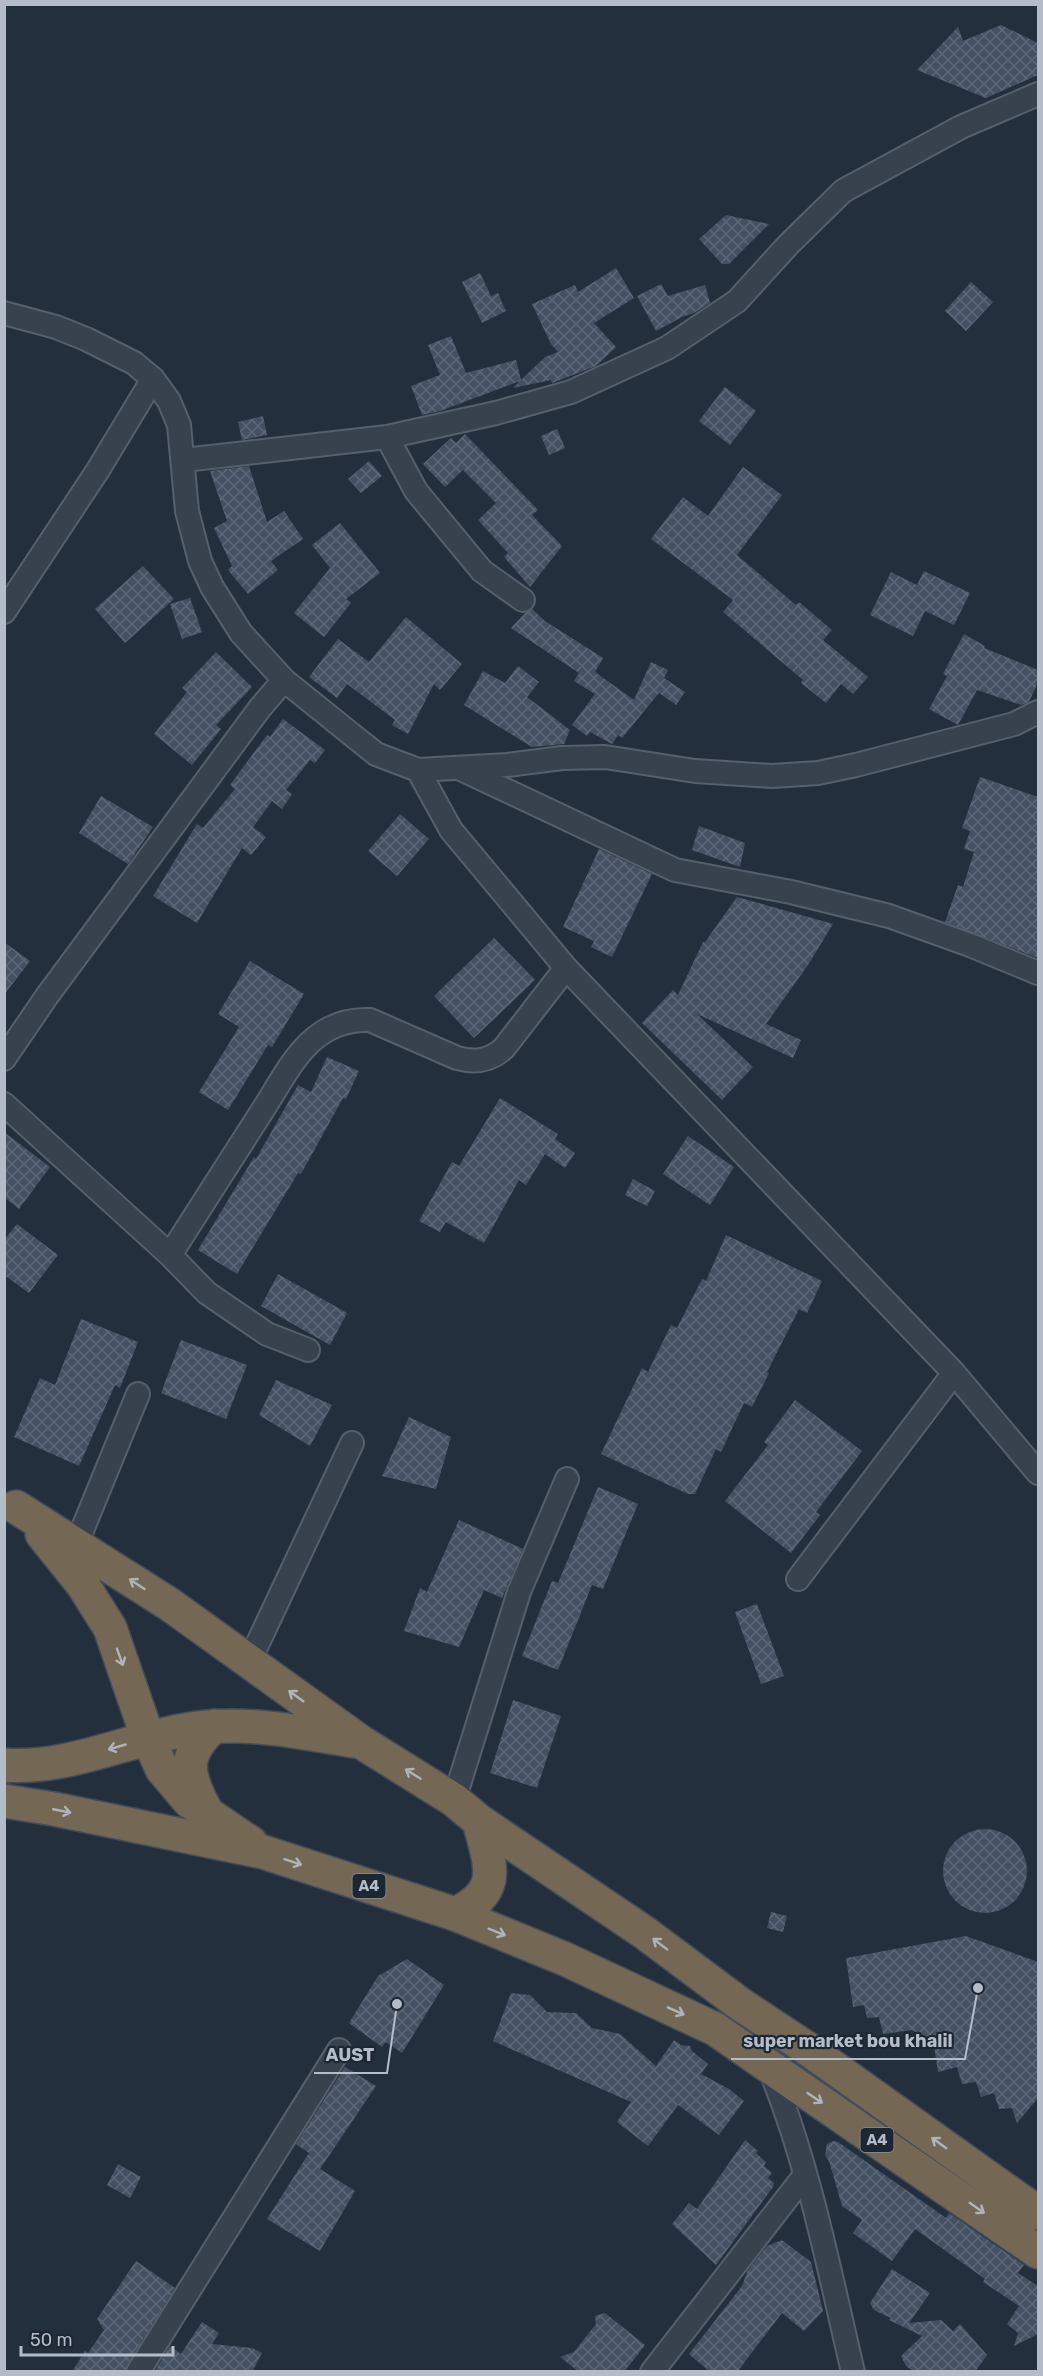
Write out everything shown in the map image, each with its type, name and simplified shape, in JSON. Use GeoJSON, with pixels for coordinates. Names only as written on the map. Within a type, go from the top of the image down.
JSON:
{"type":"FeatureCollection","features":[{"type":"Feature","properties":{"kind":"highway"},"geometry":{"type":"LineString","coordinates":[[263,1852],[189,1801],[162,1769],[148,1738],[110,1628],[99,1608],[53,1546],[16,1507],[168,1605],[361,1742]]}},
{"type":"Feature","properties":{"kind":"highway","name":"A4"},"geometry":{"type":"LineString","coordinates":[[4,1764],[25,1766],[52,1762],[102,1752],[181,1730],[214,1726],[248,1725],[361,1742],[454,1800],[479,1821],[645,1932],[740,2004],[805,2047],[1038,2213]]}},
{"type":"Feature","properties":{"kind":"highway"},"geometry":{"type":"LineString","coordinates":[[208,1814],[195,1786],[190,1763],[199,1740],[214,1726]]}},
{"type":"Feature","properties":{"kind":"highway","name":"A4"},"geometry":{"type":"LineString","coordinates":[[4,1801],[263,1852],[455,1914],[565,1959],[716,2029],[1038,2252]]}},
{"type":"Feature","properties":{"kind":"highway"},"geometry":{"type":"LineString","coordinates":[[455,1914],[473,1906],[483,1895],[489,1883],[490,1864],[479,1821]]}},
{"type":"Feature","properties":{"kind":"street"},"geometry":{"type":"LineString","coordinates":[[184,460],[387,437],[496,413],[571,392],[667,348],[737,301],[843,191],[961,127],[1038,94]]}},
{"type":"Feature","properties":{"kind":"street"},"geometry":{"type":"LineString","coordinates":[[4,313],[56,327],[86,339],[134,363],[153,379],[175,412],[184,460],[188,511],[200,561],[212,587],[241,633],[284,680],[376,754],[418,770],[507,765],[562,758],[604,757],[695,771],[772,776],[818,773],[856,765],[1014,724],[1038,712]]}},
{"type":"Feature","properties":{"kind":"street"},"geometry":{"type":"LineString","coordinates":[[4,612],[98,470],[153,379]]}},
{"type":"Feature","properties":{"kind":"street"},"geometry":{"type":"LineString","coordinates":[[387,437],[416,491],[482,571],[523,600]]}},
{"type":"Feature","properties":{"kind":"street"},"geometry":{"type":"LineString","coordinates":[[4,1059],[100,924],[260,708],[284,680]]}},
{"type":"Feature","properties":{"kind":"street"},"geometry":{"type":"LineString","coordinates":[[457,768],[675,870],[791,892],[890,916],[1038,973]]}},
{"type":"Feature","properties":{"kind":"street"},"geometry":{"type":"LineString","coordinates":[[418,770],[451,830],[566,968],[954,1373],[1038,1473]]}},
{"type":"Feature","properties":{"kind":"street"},"geometry":{"type":"LineString","coordinates":[[170,1255],[281,1082],[314,1038],[344,1022],[356,1019],[370,1020],[457,1058],[471,1062],[486,1059],[495,1056],[504,1048],[566,968]]}},
{"type":"Feature","properties":{"kind":"street"},"geometry":{"type":"LineString","coordinates":[[4,1104],[170,1255],[207,1293],[267,1334],[308,1350]]}},
{"type":"Feature","properties":{"kind":"street"},"geometry":{"type":"LineString","coordinates":[[798,1579],[954,1373]]}},
{"type":"Feature","properties":{"kind":"street"},"geometry":{"type":"LineString","coordinates":[[76,1545],[138,1394]]}},
{"type":"Feature","properties":{"kind":"street"},"geometry":{"type":"LineString","coordinates":[[249,1662],[352,1443]]}},
{"type":"Feature","properties":{"kind":"street"},"geometry":{"type":"LineString","coordinates":[[454,1800],[519,1592],[567,1479]]}},
{"type":"Feature","properties":{"kind":"street"},"geometry":{"type":"LineString","coordinates":[[138,2372],[339,2050]]}},
{"type":"Feature","properties":{"kind":"street"},"geometry":{"type":"LineString","coordinates":[[768,2066],[784,2104],[805,2175],[853,2372]]}},
{"type":"Feature","properties":{"kind":"street"},"geometry":{"type":"LineString","coordinates":[[652,2372],[805,2175]]}},
{"type":"Feature","properties":{"kind":"building"},"geometry":{"type":"Polygon","coordinates":[[[1001,25],[1038,43],[1038,75],[986,98],[917,70],[958,27],[963,41],[1001,25]]]}},
{"type":"Feature","properties":{"kind":"building"},"geometry":{"type":"Polygon","coordinates":[[[726,215],[769,224],[729,264],[722,264],[699,239],[726,215]]]}},
{"type":"Feature","properties":{"kind":"building"},"geometry":{"type":"Polygon","coordinates":[[[616,268],[634,298],[594,323],[616,347],[596,366],[552,383],[551,380],[513,388],[520,381],[440,411],[422,415],[411,386],[440,375],[428,345],[451,336],[466,373],[516,360],[521,380],[545,357],[558,352],[551,344],[532,304],[575,285],[578,292],[616,268]]]}},
{"type":"Feature","properties":{"kind":"building"},"geometry":{"type":"Polygon","coordinates":[[[480,273],[491,296],[498,293],[506,311],[482,323],[462,282],[480,273]]]}},
{"type":"Feature","properties":{"kind":"building"},"geometry":{"type":"Polygon","coordinates":[[[971,282],[993,302],[966,331],[945,311],[971,282]]]}},
{"type":"Feature","properties":{"kind":"building"},"geometry":{"type":"Polygon","coordinates":[[[661,284],[668,296],[705,285],[710,303],[656,331],[637,296],[661,284]]]}},
{"type":"Feature","properties":{"kind":"building"},"geometry":{"type":"Polygon","coordinates":[[[725,387],[756,411],[730,445],[699,421],[725,387]]]}},
{"type":"Feature","properties":{"kind":"building"},"geometry":{"type":"Polygon","coordinates":[[[263,416],[267,435],[242,440],[238,422],[263,416]]]}},
{"type":"Feature","properties":{"kind":"building"},"geometry":{"type":"Polygon","coordinates":[[[557,429],[565,448],[549,455],[541,436],[557,429]]]}},
{"type":"Feature","properties":{"kind":"building"},"geometry":{"type":"Polygon","coordinates":[[[465,434],[538,510],[532,515],[562,546],[530,587],[504,557],[508,553],[478,520],[496,503],[463,470],[445,487],[423,464],[451,438],[456,443],[465,434]]]}},
{"type":"Feature","properties":{"kind":"building"},"geometry":{"type":"Polygon","coordinates":[[[369,461],[382,476],[361,493],[348,479],[369,461]]]}},
{"type":"Feature","properties":{"kind":"building"},"geometry":{"type":"Polygon","coordinates":[[[249,466],[267,522],[284,511],[303,539],[271,561],[278,570],[248,594],[228,570],[232,566],[214,528],[227,521],[210,471],[249,466]]]}},
{"type":"Feature","properties":{"kind":"building"},"geometry":{"type":"Polygon","coordinates":[[[743,467],[782,495],[737,555],[796,605],[799,602],[832,630],[823,640],[868,677],[853,694],[841,684],[826,703],[801,683],[803,680],[723,612],[733,600],[651,539],[683,497],[708,516],[743,467]]]}},
{"type":"Feature","properties":{"kind":"building"},"geometry":{"type":"Polygon","coordinates":[[[340,523],[380,573],[346,599],[351,603],[324,637],[294,613],[330,568],[312,545],[340,523]]]}},
{"type":"Feature","properties":{"kind":"building"},"geometry":{"type":"Polygon","coordinates":[[[143,566],[174,599],[125,643],[95,609],[143,566]]]}},
{"type":"Feature","properties":{"kind":"building"},"geometry":{"type":"Polygon","coordinates":[[[924,571],[970,593],[954,625],[925,611],[913,636],[870,615],[891,572],[917,585],[924,571]]]}},
{"type":"Feature","properties":{"kind":"building"},"geometry":{"type":"Polygon","coordinates":[[[190,598],[202,632],[182,639],[170,604],[190,598]]]}},
{"type":"Feature","properties":{"kind":"building"},"geometry":{"type":"Polygon","coordinates":[[[532,609],[545,621],[603,658],[595,672],[634,700],[651,662],[668,670],[664,678],[685,692],[676,705],[659,693],[622,738],[618,735],[612,744],[590,732],[587,736],[572,725],[595,694],[574,681],[579,673],[511,628],[532,609]]]}},
{"type":"Feature","properties":{"kind":"building"},"geometry":{"type":"Polygon","coordinates":[[[406,617],[462,664],[440,690],[434,684],[408,734],[392,725],[395,720],[347,684],[337,698],[309,677],[338,639],[369,662],[406,617]]]}},
{"type":"Feature","properties":{"kind":"building"},"geometry":{"type":"Polygon","coordinates":[[[964,634],[985,646],[984,648],[1038,670],[1038,682],[1029,702],[1021,705],[977,690],[958,725],[929,709],[947,676],[943,674],[964,634]]]}},
{"type":"Feature","properties":{"kind":"building"},"geometry":{"type":"Polygon","coordinates":[[[216,652],[252,687],[216,725],[221,729],[192,765],[154,734],[187,692],[182,688],[216,652]]]}},
{"type":"Feature","properties":{"kind":"building"},"geometry":{"type":"Polygon","coordinates":[[[518,666],[539,682],[527,697],[570,730],[564,744],[532,747],[464,705],[483,671],[505,683],[518,666]]]}},
{"type":"Feature","properties":{"kind":"building"},"geometry":{"type":"Polygon","coordinates":[[[283,719],[325,750],[315,763],[310,760],[286,790],[292,794],[282,809],[272,801],[253,827],[266,837],[251,855],[242,848],[197,923],[153,896],[197,824],[203,828],[235,789],[230,785],[267,735],[270,737],[283,719]]]}},
{"type":"Feature","properties":{"kind":"building"},"geometry":{"type":"Polygon","coordinates":[[[980,777],[1038,797],[1038,958],[945,922],[958,885],[963,887],[974,852],[964,849],[970,831],[962,828],[980,777]]]}},
{"type":"Feature","properties":{"kind":"building"},"geometry":{"type":"Polygon","coordinates":[[[101,796],[153,827],[128,864],[79,833],[101,796]]]}},
{"type":"Feature","properties":{"kind":"building"},"geometry":{"type":"Polygon","coordinates":[[[400,814],[429,839],[397,876],[368,851],[400,814]]]}},
{"type":"Feature","properties":{"kind":"building"},"geometry":{"type":"Polygon","coordinates":[[[699,826],[745,843],[740,867],[692,850],[699,826]]]}},
{"type":"Feature","properties":{"kind":"building"},"geometry":{"type":"Polygon","coordinates":[[[599,849],[652,874],[612,957],[591,947],[594,941],[563,927],[599,849]]]}},
{"type":"Feature","properties":{"kind":"building"},"geometry":{"type":"Polygon","coordinates":[[[737,897],[833,924],[808,965],[766,1024],[801,1040],[793,1058],[697,1014],[753,1067],[722,1100],[642,1023],[673,990],[678,995],[703,942],[737,897]]]}},
{"type":"Feature","properties":{"kind":"building"},"geometry":{"type":"Polygon","coordinates":[[[494,938],[535,980],[474,1038],[434,996],[494,938]]]}},
{"type":"Feature","properties":{"kind":"building"},"geometry":{"type":"Polygon","coordinates":[[[4,942],[30,961],[4,995],[4,942]]]}},
{"type":"Feature","properties":{"kind":"building"},"geometry":{"type":"Polygon","coordinates":[[[250,961],[304,994],[272,1047],[268,1045],[228,1110],[199,1092],[239,1027],[218,1014],[250,961]]]}},
{"type":"Feature","properties":{"kind":"building"},"geometry":{"type":"Polygon","coordinates":[[[327,1057],[359,1071],[346,1099],[343,1098],[301,1174],[298,1173],[237,1274],[198,1250],[254,1157],[256,1159],[298,1085],[311,1092],[327,1057]]]}},
{"type":"Feature","properties":{"kind":"building"},"geometry":{"type":"Polygon","coordinates":[[[500,1098],[558,1134],[555,1139],[575,1153],[565,1168],[545,1154],[526,1185],[519,1180],[484,1243],[446,1222],[440,1232],[419,1221],[452,1162],[459,1166],[500,1098]]]}},
{"type":"Feature","properties":{"kind":"building"},"geometry":{"type":"Polygon","coordinates":[[[4,1132],[50,1167],[19,1209],[4,1197],[4,1132]]]}},
{"type":"Feature","properties":{"kind":"building"},"geometry":{"type":"Polygon","coordinates":[[[688,1136],[734,1167],[710,1205],[663,1174],[688,1136]]]}},
{"type":"Feature","properties":{"kind":"building"},"geometry":{"type":"Polygon","coordinates":[[[633,1179],[655,1191],[647,1206],[625,1195],[633,1179]]]}},
{"type":"Feature","properties":{"kind":"building"},"geometry":{"type":"Polygon","coordinates":[[[17,1224],[58,1255],[29,1293],[4,1275],[4,1240],[17,1224]]]}},
{"type":"Feature","properties":{"kind":"building"},"geometry":{"type":"Polygon","coordinates":[[[726,1235],[822,1281],[807,1313],[799,1309],[752,1407],[744,1403],[721,1452],[716,1449],[695,1494],[688,1494],[601,1454],[642,1368],[648,1372],[671,1325],[677,1328],[702,1279],[706,1281],[726,1235]]]}},
{"type":"Feature","properties":{"kind":"building"},"geometry":{"type":"Polygon","coordinates":[[[278,1274],[347,1313],[330,1345],[261,1306],[278,1274]]]}},
{"type":"Feature","properties":{"kind":"building"},"geometry":{"type":"Polygon","coordinates":[[[81,1319],[138,1342],[120,1388],[115,1385],[79,1466],[14,1437],[40,1378],[55,1385],[81,1319]]]}},
{"type":"Feature","properties":{"kind":"building"},"geometry":{"type":"Polygon","coordinates":[[[181,1340],[247,1365],[226,1419],[161,1393],[181,1340]]]}},
{"type":"Feature","properties":{"kind":"building"},"geometry":{"type":"Polygon","coordinates":[[[276,1380],[332,1405],[310,1446],[259,1415],[276,1380]]]}},
{"type":"Feature","properties":{"kind":"building"},"geometry":{"type":"Polygon","coordinates":[[[795,1400],[862,1451],[816,1512],[820,1515],[791,1553],[725,1501],[768,1445],[764,1442],[795,1400]]]}},
{"type":"Feature","properties":{"kind":"building"},"geometry":{"type":"Polygon","coordinates":[[[409,1417],[451,1437],[436,1489],[382,1476],[409,1417]]]}},
{"type":"Feature","properties":{"kind":"building"},"geometry":{"type":"Polygon","coordinates":[[[598,1487],[638,1504],[603,1589],[592,1585],[558,1670],[522,1656],[552,1581],[558,1583],[598,1487]]]}},
{"type":"Feature","properties":{"kind":"building"},"geometry":{"type":"Polygon","coordinates":[[[459,1520],[523,1549],[502,1598],[484,1590],[459,1647],[404,1631],[420,1588],[427,1592],[459,1520]]]}},
{"type":"Feature","properties":{"kind":"building"},"geometry":{"type":"Polygon","coordinates":[[[757,1604],[784,1676],[761,1684],[735,1612],[757,1604]]]}},
{"type":"Feature","properties":{"kind":"building"},"geometry":{"type":"Polygon","coordinates":[[[513,1700],[561,1716],[537,1788],[490,1773],[513,1700]]]}},
{"type":"Feature","properties":{"kind":"building"},"geometry":{"type":"Polygon","coordinates":[[[985,1829],[1001,1832],[1015,1841],[1024,1855],[1027,1871],[1024,1887],[1015,1901],[1001,1910],[985,1913],[969,1910],[955,1901],[946,1887],[943,1871],[946,1855],[955,1841],[969,1832],[985,1829]]]}},
{"type":"Feature","properties":{"kind":"building"},"geometry":{"type":"Polygon","coordinates":[[[771,1912],[787,1916],[783,1932],[767,1928],[771,1912]]]}},
{"type":"Feature","properties":{"kind":"building"},"geometry":{"type":"Polygon","coordinates":[[[966,1936],[1038,1962],[1038,2098],[1017,2123],[1012,2108],[999,2109],[994,2093],[981,2097],[976,2082],[962,2084],[957,2067],[938,2072],[934,2046],[923,2036],[912,2030],[883,2034],[879,2017],[867,2018],[864,2005],[853,2007],[846,1958],[966,1936]]]}},
{"type":"Feature","properties":{"kind":"building"},"geometry":{"type":"Polygon","coordinates":[[[407,1959],[444,1985],[402,2053],[386,2042],[382,2047],[349,2023],[378,1976],[407,1959]]]}},
{"type":"Feature","properties":{"kind":"building"},"geometry":{"type":"Polygon","coordinates":[[[511,1993],[530,1995],[547,2012],[576,2013],[592,2028],[620,2034],[656,2066],[674,2040],[681,2045],[690,2046],[692,2051],[708,2064],[701,2074],[729,2089],[744,2101],[719,2135],[678,2105],[648,2146],[617,2122],[631,2102],[493,2041],[511,1993]]]}},
{"type":"Feature","properties":{"kind":"building"},"geometry":{"type":"Polygon","coordinates":[[[345,2067],[376,2086],[320,2169],[355,2191],[320,2251],[267,2219],[309,2153],[296,2144],[345,2067]]]}},
{"type":"Feature","properties":{"kind":"building"},"geometry":{"type":"Polygon","coordinates":[[[745,2140],[758,2151],[756,2153],[766,2162],[764,2166],[772,2173],[768,2178],[774,2183],[716,2265],[672,2224],[689,2203],[697,2209],[745,2140]]]}},
{"type":"Feature","properties":{"kind":"building"},"geometry":{"type":"Polygon","coordinates":[[[833,2141],[838,2142],[946,2218],[949,2213],[1024,2265],[1018,2273],[1038,2286],[1038,2334],[1014,2346],[1018,2333],[1007,2324],[1019,2306],[983,2282],[985,2279],[915,2229],[892,2261],[853,2233],[862,2220],[842,2206],[829,2161],[825,2155],[827,2144],[833,2141]]]}},
{"type":"Feature","properties":{"kind":"building"},"geometry":{"type":"Polygon","coordinates":[[[118,2164],[141,2177],[130,2198],[107,2185],[118,2164]]]}},
{"type":"Feature","properties":{"kind":"building"},"geometry":{"type":"Polygon","coordinates":[[[782,2240],[811,2262],[823,2311],[804,2331],[782,2313],[737,2372],[710,2372],[689,2354],[742,2286],[748,2270],[767,2246],[782,2240]]]}},
{"type":"Feature","properties":{"kind":"building"},"geometry":{"type":"Polygon","coordinates":[[[136,2261],[175,2288],[127,2365],[125,2372],[72,2372],[85,2351],[88,2353],[104,2330],[97,2319],[136,2261]]]}},
{"type":"Feature","properties":{"kind":"building"},"geometry":{"type":"Polygon","coordinates":[[[892,2269],[930,2293],[909,2323],[941,2320],[953,2331],[960,2324],[987,2355],[975,2372],[914,2372],[906,2366],[901,2356],[922,2336],[889,2320],[891,2318],[874,2310],[870,2303],[892,2269]]]}},
{"type":"Feature","properties":{"kind":"building"},"geometry":{"type":"Polygon","coordinates":[[[605,2313],[645,2345],[624,2372],[579,2372],[560,2357],[574,2352],[596,2324],[595,2316],[605,2313]]]}},
{"type":"Feature","properties":{"kind":"building"},"geometry":{"type":"Polygon","coordinates":[[[202,2322],[219,2333],[212,2344],[252,2348],[262,2353],[252,2372],[154,2372],[170,2346],[181,2354],[202,2322]]]}},
{"type":"Feature","properties":{"kind":"place","name":"super market bou khalil"},"geometry":{"type":"Point","coordinates":[978,1988]}},
{"type":"Feature","properties":{"kind":"place","name":"AUST"},"geometry":{"type":"Point","coordinates":[397,2004]}}]}
